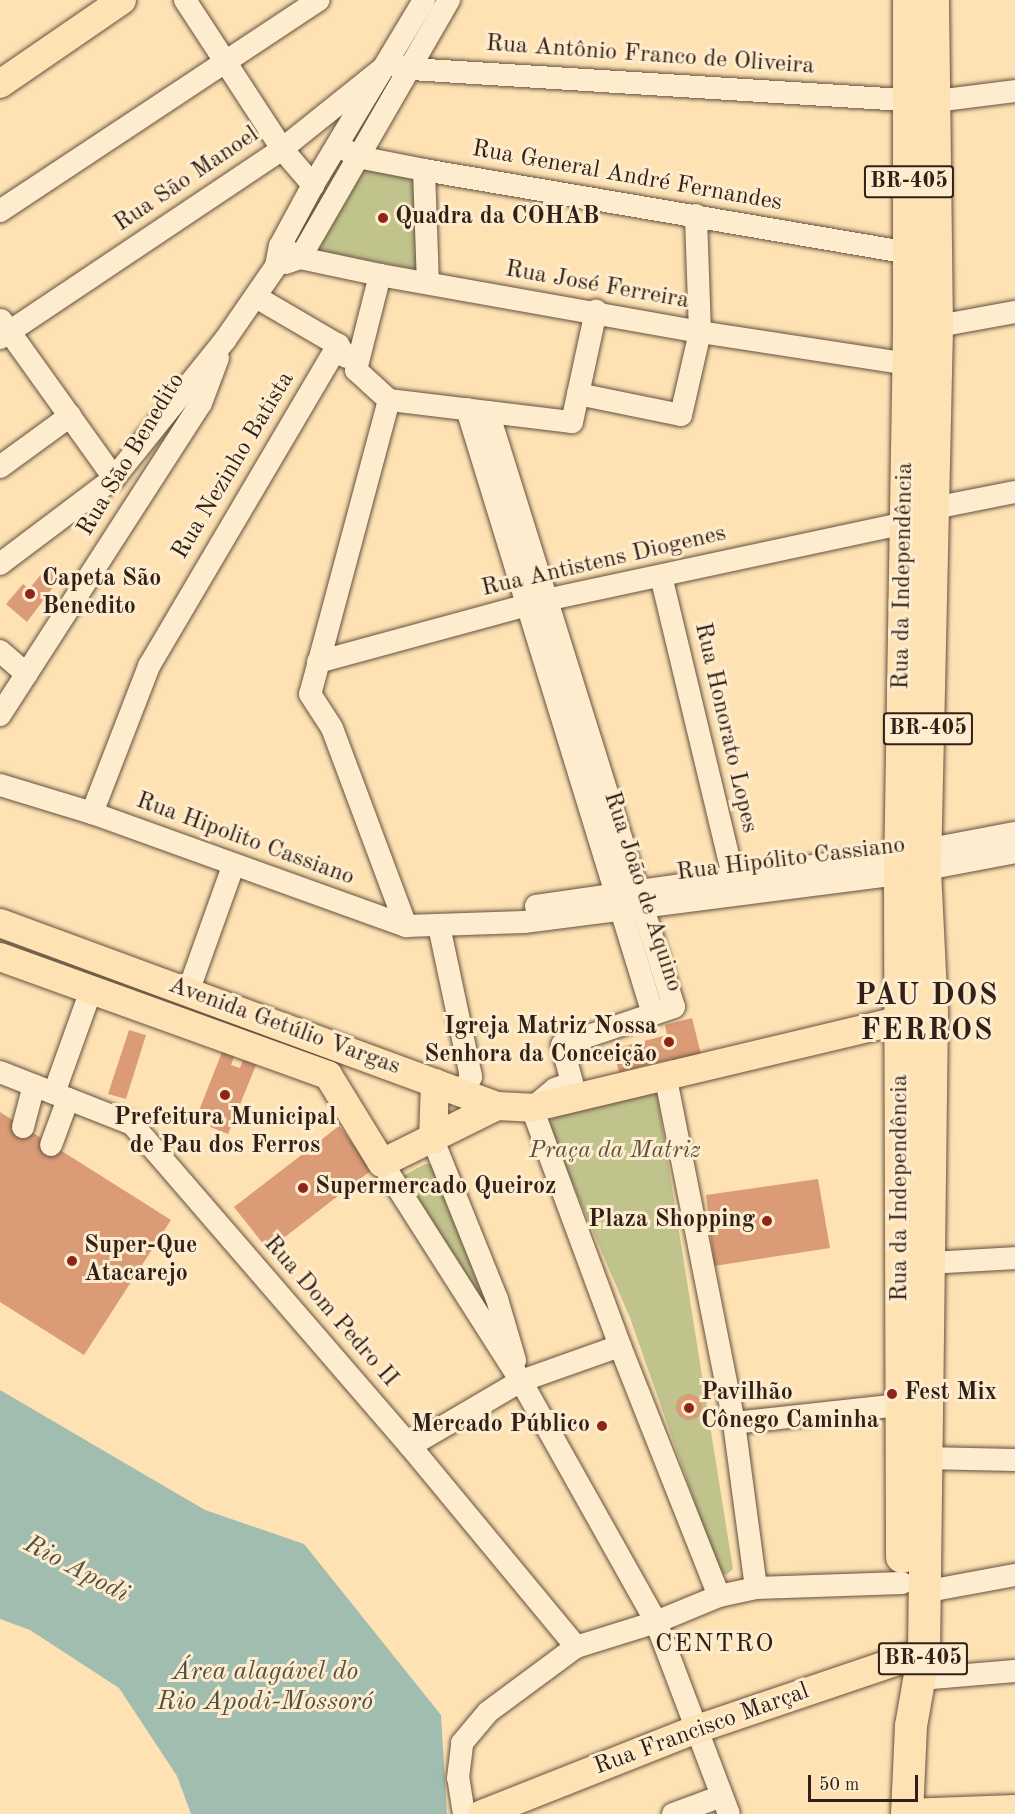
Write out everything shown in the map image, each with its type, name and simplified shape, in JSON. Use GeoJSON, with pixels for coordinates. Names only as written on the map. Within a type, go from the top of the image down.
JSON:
{"type":"FeatureCollection","features":[{"type":"Feature","properties":{"kind":"highway","name":"Rua da Independência"},"geometry":{"type":"LineString","coordinates":[[909,0],[922,100],[923,329],[934,508],[902,1020],[900,1405],[917,1663]]}},
{"type":"Feature","properties":{"kind":"highway","name":"Rua da Independência"},"geometry":{"type":"LineString","coordinates":[[913,1587],[925,1458],[932,1013],[913,861],[904,523],[908,364],[923,329],[910,253],[922,100],[933,0]]}},
{"type":"Feature","properties":{"kind":"highway","name":"BR-405"},"geometry":{"type":"LineString","coordinates":[[907,1807],[917,1663]]}},
{"type":"Feature","properties":{"kind":"main road"},"geometry":{"type":"LineString","coordinates":[[0,84],[122,0]]}},
{"type":"Feature","properties":{"kind":"main road","name":"Avenida Getúlio Vargas"},"geometry":{"type":"LineString","coordinates":[[0,923],[497,1106]]}},
{"type":"Feature","properties":{"kind":"main road","name":"Avenida Getúlio Vargas"},"geometry":{"type":"LineString","coordinates":[[0,957],[328,1075],[382,1163]]}},
{"type":"Feature","properties":{"kind":"main road"},"geometry":{"type":"LineString","coordinates":[[382,1163],[433,1140],[497,1106],[532,1108],[666,1079],[932,1013]]}},
{"type":"Feature","properties":{"kind":"main road"},"geometry":{"type":"LineString","coordinates":[[433,1140],[435,1083]]}},
{"type":"Feature","properties":{"kind":"main road","name":"Rua Francisco Marçal"},"geometry":{"type":"LineString","coordinates":[[482,1814],[697,1729],[917,1663]]}},
{"type":"Feature","properties":{"kind":"main road"},"geometry":{"type":"LineString","coordinates":[[907,1807],[1015,1791]]}},
{"type":"Feature","properties":{"kind":"main road"},"geometry":{"type":"LineString","coordinates":[[907,1807],[1015,1809]]}},
{"type":"Feature","properties":{"kind":"street"},"geometry":{"type":"LineString","coordinates":[[185,0],[282,149],[313,185]]}},
{"type":"Feature","properties":{"kind":"street"},"geometry":{"type":"LineString","coordinates":[[0,211],[319,0]]}},
{"type":"Feature","properties":{"kind":"street"},"geometry":{"type":"LineString","coordinates":[[278,256],[300,258],[388,64],[424,0]]}},
{"type":"Feature","properties":{"kind":"street"},"geometry":{"type":"LineString","coordinates":[[225,340],[256,297],[313,185],[349,151],[411,69],[449,0]]}},
{"type":"Feature","properties":{"kind":"street","name":"Rua Antônio Franco de Oliveira"},"geometry":{"type":"LineString","coordinates":[[388,64],[411,69],[922,100],[1015,91]]}},
{"type":"Feature","properties":{"kind":"street","name":"Rua São Manoel"},"geometry":{"type":"LineString","coordinates":[[114,478],[3,329],[282,149],[388,64]]}},
{"type":"Feature","properties":{"kind":"street","name":"Rua General André Fernandes"},"geometry":{"type":"LineString","coordinates":[[349,151],[424,170],[910,253]]}},
{"type":"Feature","properties":{"kind":"street"},"geometry":{"type":"LineString","coordinates":[[424,170],[428,283]]}},
{"type":"Feature","properties":{"kind":"street"},"geometry":{"type":"LineString","coordinates":[[578,394],[681,415],[700,332],[696,215]]}},
{"type":"Feature","properties":{"kind":"street","name":"Rua José Ferreira"},"geometry":{"type":"LineString","coordinates":[[300,258],[380,275],[596,311],[700,332],[908,364]]}},
{"type":"Feature","properties":{"kind":"street"},"geometry":{"type":"LineString","coordinates":[[356,370],[380,275]]}},
{"type":"Feature","properties":{"kind":"street"},"geometry":{"type":"LineString","coordinates":[[256,297],[338,345],[356,370],[389,400],[572,422],[596,311]]}},
{"type":"Feature","properties":{"kind":"street"},"geometry":{"type":"LineString","coordinates":[[923,329],[1015,312]]}},
{"type":"Feature","properties":{"kind":"street","name":"Rua São Benedito"},"geometry":{"type":"LineString","coordinates":[[0,564],[114,478],[225,340]]}},
{"type":"Feature","properties":{"kind":"street","name":"Rua São Benedito"},"geometry":{"type":"LineString","coordinates":[[0,715],[201,403],[225,340]]}},
{"type":"Feature","properties":{"kind":"street","name":"Rua Nezinho Batista"},"geometry":{"type":"LineString","coordinates":[[92,813],[149,666],[338,345]]}},
{"type":"Feature","properties":{"kind":"street"},"geometry":{"type":"LineString","coordinates":[[389,400],[310,694],[332,728],[406,926]]}},
{"type":"Feature","properties":{"kind":"street","name":"Rua João de Aquino"},"geometry":{"type":"LineString","coordinates":[[478,410],[627,900],[653,1014],[562,1045],[572,1083],[555,1089],[532,1108]]}},
{"type":"Feature","properties":{"kind":"street"},"geometry":{"type":"LineString","coordinates":[[0,467],[70,416]]}},
{"type":"Feature","properties":{"kind":"street"},"geometry":{"type":"LineString","coordinates":[[934,508],[1015,492]]}},
{"type":"Feature","properties":{"kind":"street","name":"Rua Antistens Diogenes"},"geometry":{"type":"LineString","coordinates":[[318,663],[536,603],[904,523]]}},
{"type":"Feature","properties":{"kind":"street","name":"Rua Honorato Lopes"},"geometry":{"type":"LineString","coordinates":[[661,576],[735,884]]}},
{"type":"Feature","properties":{"kind":"street"},"geometry":{"type":"LineString","coordinates":[[0,651],[26,674]]}},
{"type":"Feature","properties":{"kind":"street","name":"Rua Hipolito Cassiano"},"geometry":{"type":"LineString","coordinates":[[0,785],[92,813],[232,866],[406,926],[439,926],[474,922]]}},
{"type":"Feature","properties":{"kind":"street","name":"Rua Hipólito Cassiano"},"geometry":{"type":"LineString","coordinates":[[913,861],[1015,833]]}},
{"type":"Feature","properties":{"kind":"street","name":"Rua Hipólito Cassiano"},"geometry":{"type":"LineString","coordinates":[[474,922],[525,908],[627,900],[913,861],[1015,852]]}},
{"type":"Feature","properties":{"kind":"street"},"geometry":{"type":"LineString","coordinates":[[188,992],[232,866]]}},
{"type":"Feature","properties":{"kind":"street"},"geometry":{"type":"LineString","coordinates":[[439,926],[471,1077],[462,1092]]}},
{"type":"Feature","properties":{"kind":"street"},"geometry":{"type":"LineString","coordinates":[[51,1145],[52,1093],[91,990]]}},
{"type":"Feature","properties":{"kind":"street","name":"Rua Dom Pedro II"},"geometry":{"type":"LineString","coordinates":[[0,1072],[132,1124],[410,1446],[576,1647]]}},
{"type":"Feature","properties":{"kind":"street"},"geometry":{"type":"LineString","coordinates":[[666,1079],[734,1423],[756,1588]]}},
{"type":"Feature","properties":{"kind":"street"},"geometry":{"type":"LineString","coordinates":[[23,1127],[52,1093]]}},
{"type":"Feature","properties":{"kind":"street"},"geometry":{"type":"LineString","coordinates":[[532,1108],[620,1346],[719,1596]]}},
{"type":"Feature","properties":{"kind":"street"},"geometry":{"type":"LineString","coordinates":[[433,1140],[497,1299],[521,1381]]}},
{"type":"Feature","properties":{"kind":"street"},"geometry":{"type":"LineString","coordinates":[[382,1163],[521,1381],[656,1622],[726,1805],[673,1814]]}},
{"type":"Feature","properties":{"kind":"street"},"geometry":{"type":"LineString","coordinates":[[929,1263],[1015,1258]]}},
{"type":"Feature","properties":{"kind":"street"},"geometry":{"type":"LineString","coordinates":[[410,1446],[521,1381],[620,1346]]}},
{"type":"Feature","properties":{"kind":"street"},"geometry":{"type":"LineString","coordinates":[[734,1423],[900,1405]]}},
{"type":"Feature","properties":{"kind":"street"},"geometry":{"type":"LineString","coordinates":[[925,1458],[1015,1460]]}},
{"type":"Feature","properties":{"kind":"street"},"geometry":{"type":"LineString","coordinates":[[464,1814],[458,1778],[462,1743],[488,1712],[576,1647],[656,1622],[719,1596],[756,1588],[913,1587],[1015,1575]]}},
{"type":"Feature","properties":{"kind":"street"},"geometry":{"type":"LineString","coordinates":[[917,1663],[1015,1671]]}},
{"type":"Feature","properties":{"kind":"green space"},"geometry":{"type":"Polygon","coordinates":[[[364,169],[415,177],[418,270],[318,250],[364,169]]]}},
{"type":"Feature","properties":{"kind":"green space"},"geometry":{"type":"Polygon","coordinates":[[[0,937],[123,980],[121,987],[0,945],[0,937]]]}},
{"type":"Feature","properties":{"kind":"green space","name":"Praça da Matriz"},"geometry":{"type":"Polygon","coordinates":[[[650,1090],[657,1094],[733,1569],[726,1575],[719,1571],[630,1318],[548,1126],[556,1114],[650,1090]]]}},
{"type":"Feature","properties":{"kind":"green space"},"geometry":{"type":"Polygon","coordinates":[[[425,1164],[432,1164],[487,1300],[483,1303],[403,1176],[425,1164]]]}},
{"type":"Feature","properties":{"kind":"water","name":"Área alagável do Rio Apodi-Mossoró"},"geometry":{"type":"Polygon","coordinates":[[[0,1390],[205,1510],[304,1544],[441,1715],[447,1814],[191,1814],[177,1776],[119,1688],[30,1630],[0,1619],[0,1390]]]}},
{"type":"Feature","properties":{"kind":"building","name":"Capeta São Benedito"},"geometry":{"type":"Polygon","coordinates":[[[47,567],[60,578],[27,622],[6,604],[23,584],[29,589],[47,567]]]}},
{"type":"Feature","properties":{"kind":"building","name":"Igreja Matriz Nossa Senhora da Conceição"},"geometry":{"type":"Polygon","coordinates":[[[692,1018],[702,1058],[673,1065],[672,1059],[619,1072],[613,1049],[667,1035],[665,1025],[692,1018]]]}},
{"type":"Feature","properties":{"kind":"building"},"geometry":{"type":"Polygon","coordinates":[[[129,1030],[146,1035],[126,1099],[108,1094],[129,1030]]]}},
{"type":"Feature","properties":{"kind":"building","name":"Prefeitura Municipal de Pau dos Ferros"},"geometry":{"type":"Polygon","coordinates":[[[222,1052],[234,1057],[231,1065],[240,1068],[243,1060],[256,1065],[228,1134],[195,1121],[222,1052]]]}},
{"type":"Feature","properties":{"kind":"building","name":"Super-Que Atacarejo"},"geometry":{"type":"Polygon","coordinates":[[[0,1112],[171,1220],[84,1355],[0,1302],[0,1112]]]}},
{"type":"Feature","properties":{"kind":"building","name":"Supermercado Queiroz"},"geometry":{"type":"Polygon","coordinates":[[[339,1126],[373,1169],[268,1250],[234,1207],[339,1126]]]}},
{"type":"Feature","properties":{"kind":"building","name":"Plaza Shopping"},"geometry":{"type":"Polygon","coordinates":[[[818,1179],[830,1248],[714,1266],[706,1195],[818,1179]]]}},
{"type":"Feature","properties":{"kind":"building","name":"Pavilhão Cônego Caminha"},"geometry":{"type":"Polygon","coordinates":[[[689,1394],[698,1398],[702,1407],[698,1416],[689,1420],[680,1416],[676,1407],[680,1398],[689,1394]]]}},
{"type":"Feature","properties":{"kind":"place","name":"Quadra da COHAB"},"geometry":{"type":"Point","coordinates":[383,218]}},
{"type":"Feature","properties":{"kind":"place","name":"Capeta São Benedito"},"geometry":{"type":"Point","coordinates":[30,594]}},
{"type":"Feature","properties":{"kind":"place","name":"Igreja Matriz Nossa Senhora da Conceição"},"geometry":{"type":"Point","coordinates":[669,1042]}},
{"type":"Feature","properties":{"kind":"place","name":"Prefeitura Municipal de Pau dos Ferros"},"geometry":{"type":"Point","coordinates":[225,1095]}},
{"type":"Feature","properties":{"kind":"place","name":"Supermercado Queiroz"},"geometry":{"type":"Point","coordinates":[303,1188]}},
{"type":"Feature","properties":{"kind":"place","name":"Plaza Shopping"},"geometry":{"type":"Point","coordinates":[767,1221]}},
{"type":"Feature","properties":{"kind":"place","name":"Super-Que Atacarejo"},"geometry":{"type":"Point","coordinates":[72,1261]}},
{"type":"Feature","properties":{"kind":"place","name":"Fest Mix"},"geometry":{"type":"Point","coordinates":[892,1394]}},
{"type":"Feature","properties":{"kind":"place","name":"Pavilhão Cônego Caminha"},"geometry":{"type":"Point","coordinates":[689,1408]}},
{"type":"Feature","properties":{"kind":"place","name":"Mercado Público"},"geometry":{"type":"Point","coordinates":[602,1426]}},
{"type":"Feature","properties":{"kind":"district","name":"PAU DOS FERROS"},"geometry":{"type":"Point","coordinates":[927,1013]}},
{"type":"Feature","properties":{"kind":"district","name":"CENTRO"},"geometry":{"type":"Point","coordinates":[715,1645]}},
{"type":"Feature","properties":{"kind":"water label","name":"Rio Apodi"},"geometry":{"type":"Point","coordinates":[76,1570]}}]}
